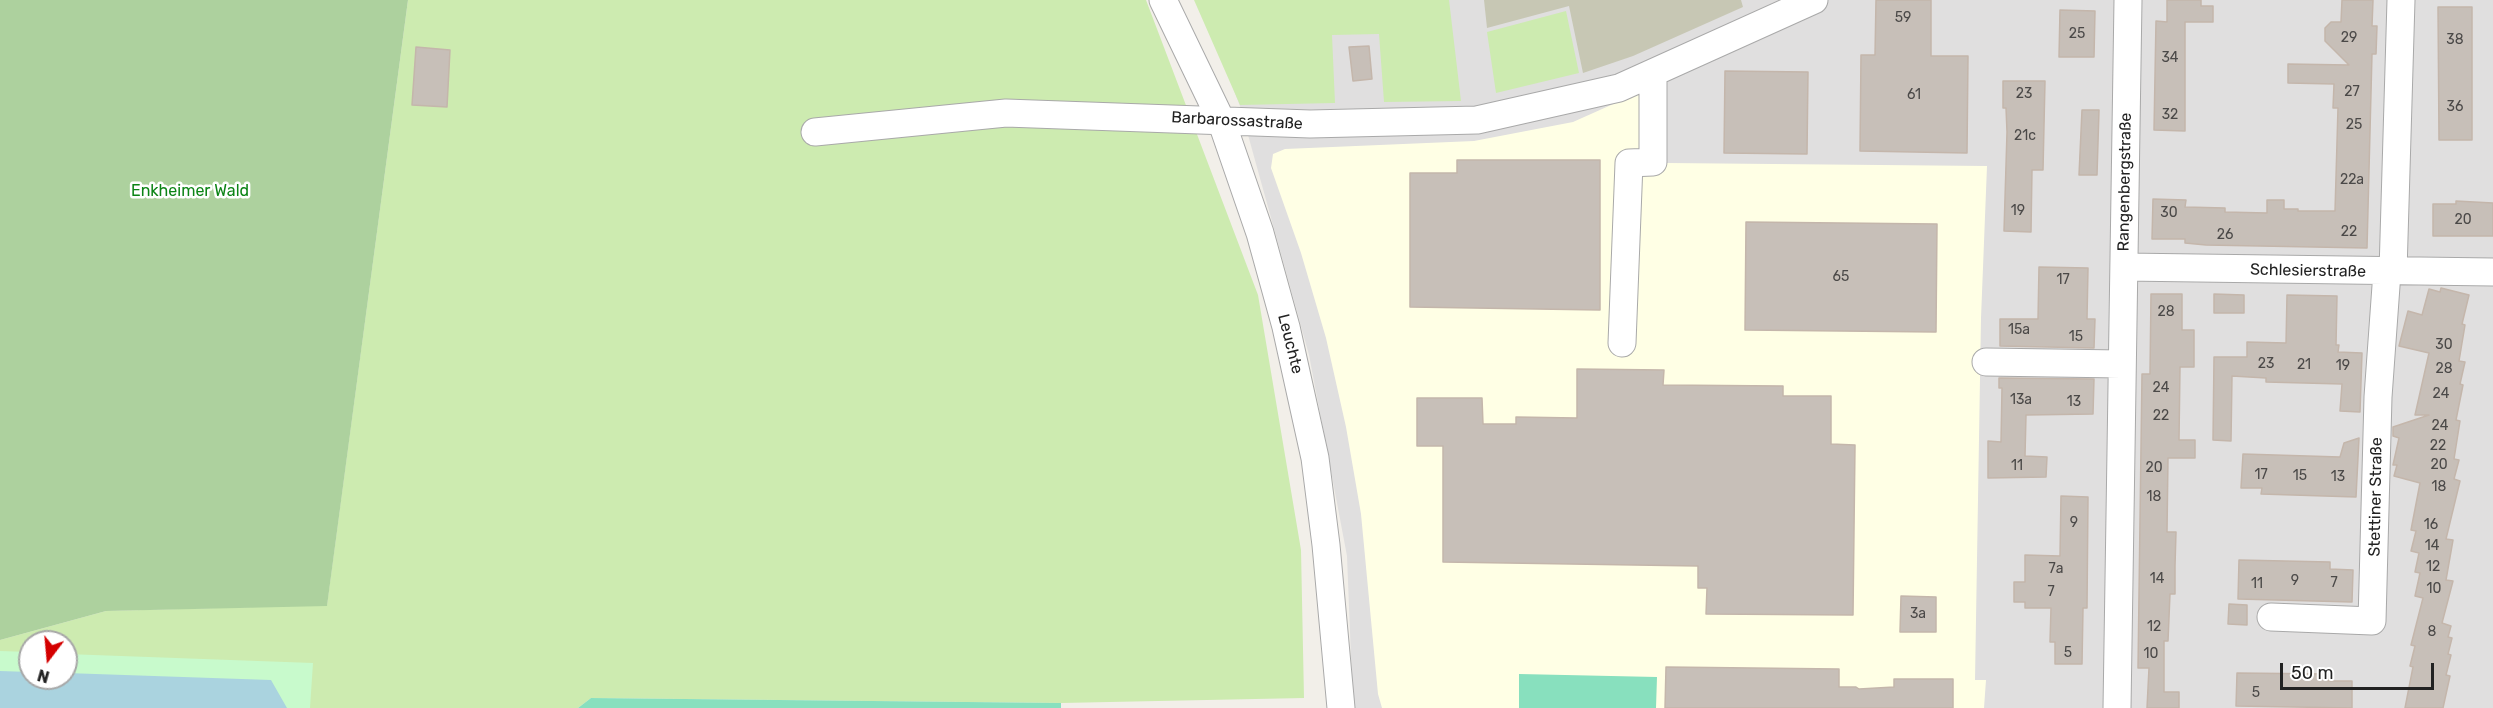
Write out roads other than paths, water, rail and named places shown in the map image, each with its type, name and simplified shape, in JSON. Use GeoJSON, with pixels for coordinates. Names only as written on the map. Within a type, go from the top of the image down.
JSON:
{"type":"FeatureCollection","features":[{"type":"Feature","properties":{"kind":"street","name":"Leuchte"},"geometry":{"type":"LineString","coordinates":[[1163,0],[1221,120],[1260,233],[1286,327],[1303,398],[1321,501],[1341,708]]}},
{"type":"Feature","properties":{"kind":"street","name":"Barbarossastraße"},"geometry":{"type":"LineString","coordinates":[[815,132],[1006,113],[1310,124],[1477,120],[1619,88],[1653,74],[1768,11],[1814,0]]}},
{"type":"Feature","properties":{"kind":"street","name":"Rangenbergstraße"},"geometry":{"type":"LineString","coordinates":[[2117,708],[2128,0]]}},
{"type":"Feature","properties":{"kind":"street","name":"Stettiner Straße"},"geometry":{"type":"LineString","coordinates":[[2271,617],[2372,621],[2378,397],[2390,272],[2401,0]]}},
{"type":"Feature","properties":{"kind":"street"},"geometry":{"type":"LineString","coordinates":[[1622,343],[1629,163],[1653,162],[1653,74]]}},
{"type":"Feature","properties":{"kind":"street","name":"Schlesierstraße"},"geometry":{"type":"LineString","coordinates":[[2124,267],[2493,272]]}},
{"type":"Feature","properties":{"kind":"street"},"geometry":{"type":"LineString","coordinates":[[1986,362],[2121,364]]}},
{"type":"Feature","properties":{"kind":"water"},"geometry":{"type":"Polygon","coordinates":[[[0,671],[18,672],[18,690],[78,690],[78,673],[271,680],[287,708],[0,708],[0,671]]]}},
{"type":"Feature","properties":{"kind":"park label","name":"Enkheimer Wald"},"geometry":{"type":"Point","coordinates":[190,191]}}]}
